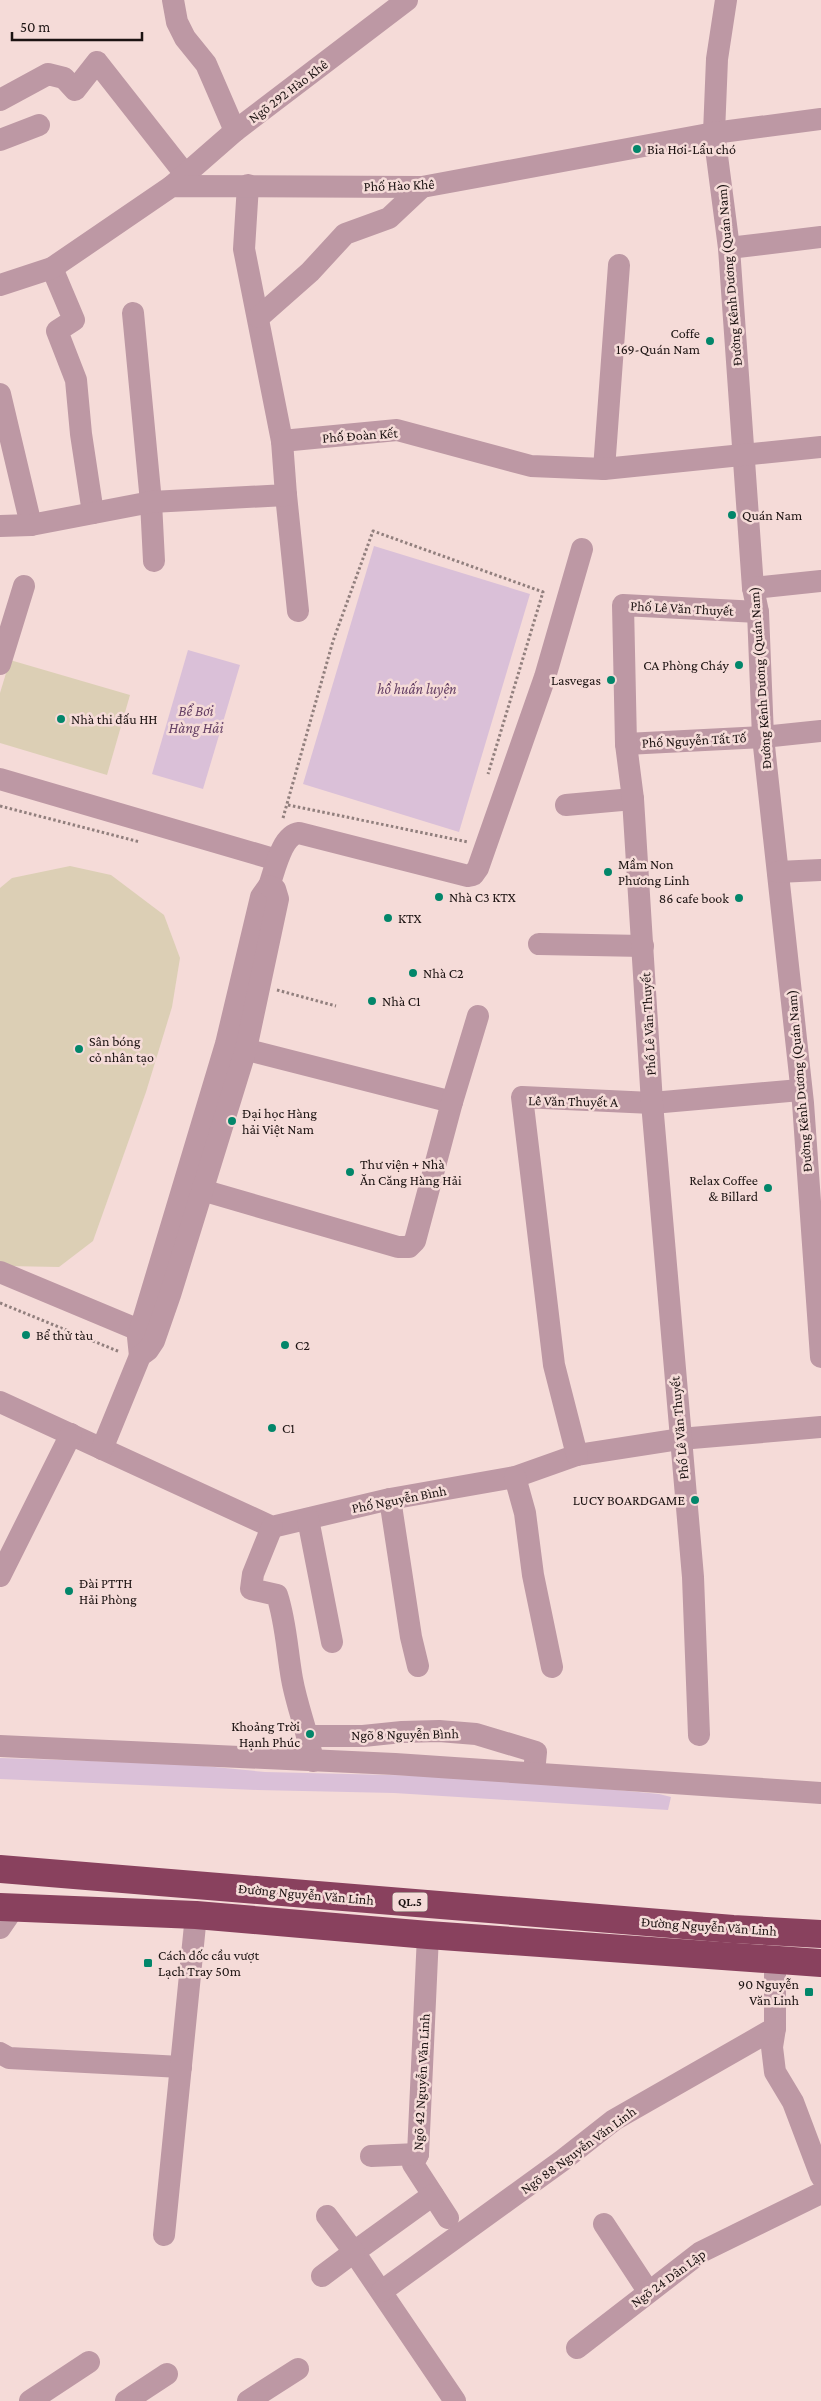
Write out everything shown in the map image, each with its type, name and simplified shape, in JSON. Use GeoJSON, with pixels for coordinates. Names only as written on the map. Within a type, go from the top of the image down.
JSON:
{"type":"FeatureCollection","features":[{"type":"Feature","properties":{"kind":"highway","name":"Đường Nguyễn Văn Linh"},"geometry":{"type":"LineString","coordinates":[[0,1869],[713,1927],[821,1934]]}},
{"type":"Feature","properties":{"kind":"highway","name":"Đường Nguyễn Văn Linh"},"geometry":{"type":"LineString","coordinates":[[4,1915],[196,1916],[428,1935],[821,1963]]}},
{"type":"Feature","properties":{"kind":"street"},"geometry":{"type":"LineString","coordinates":[[173,0],[177,22],[185,38],[206,64],[235,131]]}},
{"type":"Feature","properties":{"kind":"street","name":"Ngõ 292 Hào Khê"},"geometry":{"type":"LineString","coordinates":[[179,180],[235,131],[407,0]]}},
{"type":"Feature","properties":{"kind":"street","name":"Đường Kênh Dương (Quán Nam)"},"geometry":{"type":"LineString","coordinates":[[726,0],[717,59],[714,133],[730,248],[753,588],[758,612],[763,737],[778,872],[808,1098],[821,1357]]}},
{"type":"Feature","properties":{"kind":"street"},"geometry":{"type":"LineString","coordinates":[[0,100],[48,74],[64,78],[75,90],[96,62],[179,180],[52,268],[0,285]]}},
{"type":"Feature","properties":{"kind":"street","name":"Phố Hào Khê"},"geometry":{"type":"LineString","coordinates":[[179,180],[248,184],[422,187],[714,133],[821,119]]}},
{"type":"Feature","properties":{"kind":"street"},"geometry":{"type":"LineString","coordinates":[[0,140],[40,125]]}},
{"type":"Feature","properties":{"kind":"street"},"geometry":{"type":"LineString","coordinates":[[248,184],[244,249],[259,317],[282,441],[298,611]]}},
{"type":"Feature","properties":{"kind":"street"},"geometry":{"type":"LineString","coordinates":[[259,317],[310,272],[344,234],[389,218],[422,187]]}},
{"type":"Feature","properties":{"kind":"street"},"geometry":{"type":"LineString","coordinates":[[730,248],[821,237]]}},
{"type":"Feature","properties":{"kind":"street"},"geometry":{"type":"LineString","coordinates":[[604,469],[618,265]]}},
{"type":"Feature","properties":{"kind":"street"},"geometry":{"type":"LineString","coordinates":[[52,268],[74,320],[58,331],[76,380],[81,434],[93,513]]}},
{"type":"Feature","properties":{"kind":"street"},"geometry":{"type":"LineString","coordinates":[[133,313],[151,502],[154,561]]}},
{"type":"Feature","properties":{"kind":"street"},"geometry":{"type":"LineString","coordinates":[[0,394],[30,524]]}},
{"type":"Feature","properties":{"kind":"street","name":"Phố Đoàn Kết"},"geometry":{"type":"LineString","coordinates":[[282,441],[397,430],[415,433],[531,466],[604,469],[821,446]]}},
{"type":"Feature","properties":{"kind":"street"},"geometry":{"type":"LineString","coordinates":[[0,526],[30,524],[151,502],[286,495]]}},
{"type":"Feature","properties":{"kind":"street"},"geometry":{"type":"LineString","coordinates":[[236,1047],[261,897],[269,886],[277,860],[289,837],[293,834],[299,833],[468,876],[473,874],[478,868],[545,677],[582,549]]}},
{"type":"Feature","properties":{"kind":"street"},"geometry":{"type":"LineString","coordinates":[[753,588],[821,581]]}},
{"type":"Feature","properties":{"kind":"street"},"geometry":{"type":"LineString","coordinates":[[0,664],[24,586]]}},
{"type":"Feature","properties":{"kind":"street","name":"Phố Lê Văn Thuyết"},"geometry":{"type":"LineString","coordinates":[[699,1735],[693,1577],[652,1103],[644,946],[633,799],[626,744],[622,605],[758,612]]}},
{"type":"Feature","properties":{"kind":"street","name":"Phố Nguyễn Tất Tố"},"geometry":{"type":"LineString","coordinates":[[626,744],[763,737],[821,731]]}},
{"type":"Feature","properties":{"kind":"street"},"geometry":{"type":"LineString","coordinates":[[0,779],[277,860]]}},
{"type":"Feature","properties":{"kind":"street"},"geometry":{"type":"LineString","coordinates":[[566,806],[633,799]]}},
{"type":"Feature","properties":{"kind":"street"},"geometry":{"type":"LineString","coordinates":[[778,872],[821,870]]}},
{"type":"Feature","properties":{"kind":"street"},"geometry":{"type":"LineString","coordinates":[[102,1449],[140,1356],[138,1345],[144,1333],[193,1187],[236,1047],[259,985],[278,898],[275,889],[269,886]]}},
{"type":"Feature","properties":{"kind":"street"},"geometry":{"type":"LineString","coordinates":[[539,944],[644,946]]}},
{"type":"Feature","properties":{"kind":"street"},"geometry":{"type":"LineString","coordinates":[[193,1187],[398,1247],[409,1247],[415,1241],[452,1102],[478,1016]]}},
{"type":"Feature","properties":{"kind":"street"},"geometry":{"type":"LineString","coordinates":[[236,1047],[452,1102]]}},
{"type":"Feature","properties":{"kind":"street","name":"Lê Văn Thuyết A"},"geometry":{"type":"LineString","coordinates":[[577,1454],[554,1366],[522,1097],[652,1103],[808,1098]]}},
{"type":"Feature","properties":{"kind":"street"},"geometry":{"type":"LineString","coordinates":[[0,1272],[144,1333]]}},
{"type":"Feature","properties":{"kind":"street"},"geometry":{"type":"LineString","coordinates":[[0,1402],[272,1527],[254,1574],[251,1589],[278,1595],[282,1607],[292,1680],[300,1713],[309,1736],[313,1761]]}},
{"type":"Feature","properties":{"kind":"street","name":"Phố Nguyễn Bình"},"geometry":{"type":"LineString","coordinates":[[272,1527],[390,1499],[515,1478],[577,1454],[680,1439],[821,1427]]}},
{"type":"Feature","properties":{"kind":"street"},"geometry":{"type":"LineString","coordinates":[[0,1576],[71,1434]]}},
{"type":"Feature","properties":{"kind":"street"},"geometry":{"type":"LineString","coordinates":[[515,1478],[525,1513],[533,1576],[552,1667]]}},
{"type":"Feature","properties":{"kind":"street"},"geometry":{"type":"LineString","coordinates":[[390,1499],[418,1666]]}},
{"type":"Feature","properties":{"kind":"street"},"geometry":{"type":"LineString","coordinates":[[308,1519],[332,1642]]}},
{"type":"Feature","properties":{"kind":"street","name":"Ngõ 8 Nguyễn Bình"},"geometry":{"type":"LineString","coordinates":[[309,1736],[363,1736],[439,1731],[476,1734],[536,1752],[534,1773]]}},
{"type":"Feature","properties":{"kind":"street"},"geometry":{"type":"LineString","coordinates":[[0,1746],[534,1773],[821,1793]]}},
{"type":"Feature","properties":{"kind":"street"},"geometry":{"type":"LineString","coordinates":[[164,2236],[196,1916]]}},
{"type":"Feature","properties":{"kind":"street","name":"Ngõ 42 Nguyễn Văn Linh"},"geometry":{"type":"LineString","coordinates":[[428,1935],[418,2154],[413,2164],[448,2218]]}},
{"type":"Feature","properties":{"kind":"street"},"geometry":{"type":"LineString","coordinates":[[775,1960],[775,2028],[772,2047],[774,2072],[793,2102],[821,2176]]}},
{"type":"Feature","properties":{"kind":"street","name":"Ngõ 88 Nguyễn Văn Linh"},"geometry":{"type":"LineString","coordinates":[[382,2291],[563,2160],[614,2120],[775,2028]]}},
{"type":"Feature","properties":{"kind":"street"},"geometry":{"type":"LineString","coordinates":[[0,2053],[9,2058],[181,2068]]}},
{"type":"Feature","properties":{"kind":"street"},"geometry":{"type":"LineString","coordinates":[[371,2156],[418,2154]]}},
{"type":"Feature","properties":{"kind":"street","name":"Ngõ 24 Dân Lập"},"geometry":{"type":"LineString","coordinates":[[577,2348],[701,2252],[821,2193]]}},
{"type":"Feature","properties":{"kind":"street"},"geometry":{"type":"LineString","coordinates":[[322,2276],[433,2195]]}},
{"type":"Feature","properties":{"kind":"street"},"geometry":{"type":"LineString","coordinates":[[327,2216],[382,2291],[455,2401]]}},
{"type":"Feature","properties":{"kind":"street"},"geometry":{"type":"LineString","coordinates":[[604,2224],[648,2292]]}},
{"type":"Feature","properties":{"kind":"street"},"geometry":{"type":"LineString","coordinates":[[30,2401],[89,2362]]}},
{"type":"Feature","properties":{"kind":"street"},"geometry":{"type":"LineString","coordinates":[[248,2401],[298,2368]]}},
{"type":"Feature","properties":{"kind":"street"},"geometry":{"type":"LineString","coordinates":[[126,2401],[167,2374]]}},
{"type":"Feature","properties":{"kind":"path"},"geometry":{"type":"LineString","coordinates":[[470,833],[468,842],[288,805],[332,641],[373,532],[543,592],[487,778]]}},
{"type":"Feature","properties":{"kind":"path"},"geometry":{"type":"LineString","coordinates":[[0,806],[145,844]]}},
{"type":"Feature","properties":{"kind":"path"},"geometry":{"type":"LineString","coordinates":[[259,985],[336,1006]]}},
{"type":"Feature","properties":{"kind":"path"},"geometry":{"type":"LineString","coordinates":[[0,1303],[128,1356],[144,1333]]}},
{"type":"Feature","properties":{"kind":"shaded area","name":"Nhà thi đấu HH"},"geometry":{"type":"Polygon","coordinates":[[[10,660],[130,695],[107,775],[0,743],[0,693],[10,660]]]}},
{"type":"Feature","properties":{"kind":"shaded area","name":"Sân bóng cỏ nhân tạo"},"geometry":{"type":"Polygon","coordinates":[[[70,866],[111,875],[164,915],[180,958],[172,1007],[146,1092],[93,1241],[59,1267],[6,1266],[0,1264],[0,888],[12,878],[70,866]]]}},
{"type":"Feature","properties":{"kind":"water","name":"hồ huấn luyện"},"geometry":{"type":"Polygon","coordinates":[[[374,546],[530,594],[459,832],[303,784],[374,546]]]}},
{"type":"Feature","properties":{"kind":"water","name":"Bể Bơi Hàng Hải"},"geometry":{"type":"Polygon","coordinates":[[[188,650],[240,665],[203,789],[152,774],[188,650]]]}},
{"type":"Feature","properties":{"kind":"water"},"geometry":{"type":"Polygon","coordinates":[[[0,1758],[183,1764],[265,1772],[431,1776],[607,1789],[671,1797],[668,1810],[394,1793],[257,1790],[0,1779],[0,1758]]]}},
{"type":"Feature","properties":{"kind":"place","name":"Bia Hơi-Lẩu chó"},"geometry":{"type":"Point","coordinates":[637,149]}},
{"type":"Feature","properties":{"kind":"place","name":"Coffe 169-Quán Nam"},"geometry":{"type":"Point","coordinates":[710,341]}},
{"type":"Feature","properties":{"kind":"place","name":"Quán Nam"},"geometry":{"type":"Point","coordinates":[732,515]}},
{"type":"Feature","properties":{"kind":"place","name":"CA Phòng Cháy"},"geometry":{"type":"Point","coordinates":[739,665]}},
{"type":"Feature","properties":{"kind":"place","name":"Lasvegas"},"geometry":{"type":"Point","coordinates":[611,680]}},
{"type":"Feature","properties":{"kind":"place","name":"Nhà thi đấu HH"},"geometry":{"type":"Point","coordinates":[61,719]}},
{"type":"Feature","properties":{"kind":"place","name":"Mầm Non Phương Linh"},"geometry":{"type":"Point","coordinates":[608,872]}},
{"type":"Feature","properties":{"kind":"place","name":"Nhà C3 KTX"},"geometry":{"type":"Point","coordinates":[439,897]}},
{"type":"Feature","properties":{"kind":"place","name":"86 cafe book"},"geometry":{"type":"Point","coordinates":[739,898]}},
{"type":"Feature","properties":{"kind":"place","name":"KTX"},"geometry":{"type":"Point","coordinates":[388,918]}},
{"type":"Feature","properties":{"kind":"place","name":"Nhà C2"},"geometry":{"type":"Point","coordinates":[413,973]}},
{"type":"Feature","properties":{"kind":"place","name":"Nhà C1"},"geometry":{"type":"Point","coordinates":[372,1001]}},
{"type":"Feature","properties":{"kind":"place","name":"Sân bóng cỏ nhân tạo"},"geometry":{"type":"Point","coordinates":[79,1049]}},
{"type":"Feature","properties":{"kind":"place","name":"Đại học Hàng hải Việt Nam"},"geometry":{"type":"Point","coordinates":[232,1121]}},
{"type":"Feature","properties":{"kind":"place","name":"Thư viện + Nhà Ăn Căng Hàng Hải"},"geometry":{"type":"Point","coordinates":[350,1172]}},
{"type":"Feature","properties":{"kind":"place","name":"Relax Coffee & Billard"},"geometry":{"type":"Point","coordinates":[768,1188]}},
{"type":"Feature","properties":{"kind":"place","name":"Bể thử tàu"},"geometry":{"type":"Point","coordinates":[26,1335]}},
{"type":"Feature","properties":{"kind":"place","name":"C2"},"geometry":{"type":"Point","coordinates":[285,1345]}},
{"type":"Feature","properties":{"kind":"place","name":"C1"},"geometry":{"type":"Point","coordinates":[272,1428]}},
{"type":"Feature","properties":{"kind":"place","name":"LUCY BOARDGAME"},"geometry":{"type":"Point","coordinates":[695,1500]}},
{"type":"Feature","properties":{"kind":"place","name":"Đài PTTH Hải Phòng"},"geometry":{"type":"Point","coordinates":[69,1591]}},
{"type":"Feature","properties":{"kind":"place","name":"Khoảng Trời Hạnh Phúc"},"geometry":{"type":"Point","coordinates":[310,1734]}},
{"type":"Feature","properties":{"kind":"place","name":"Cách dốc cầu vượt Lạch Tray 50m"},"geometry":{"type":"Point","coordinates":[148,1963]}},
{"type":"Feature","properties":{"kind":"place","name":"90 Nguyễn Văn Linh"},"geometry":{"type":"Point","coordinates":[809,1992]}}]}
